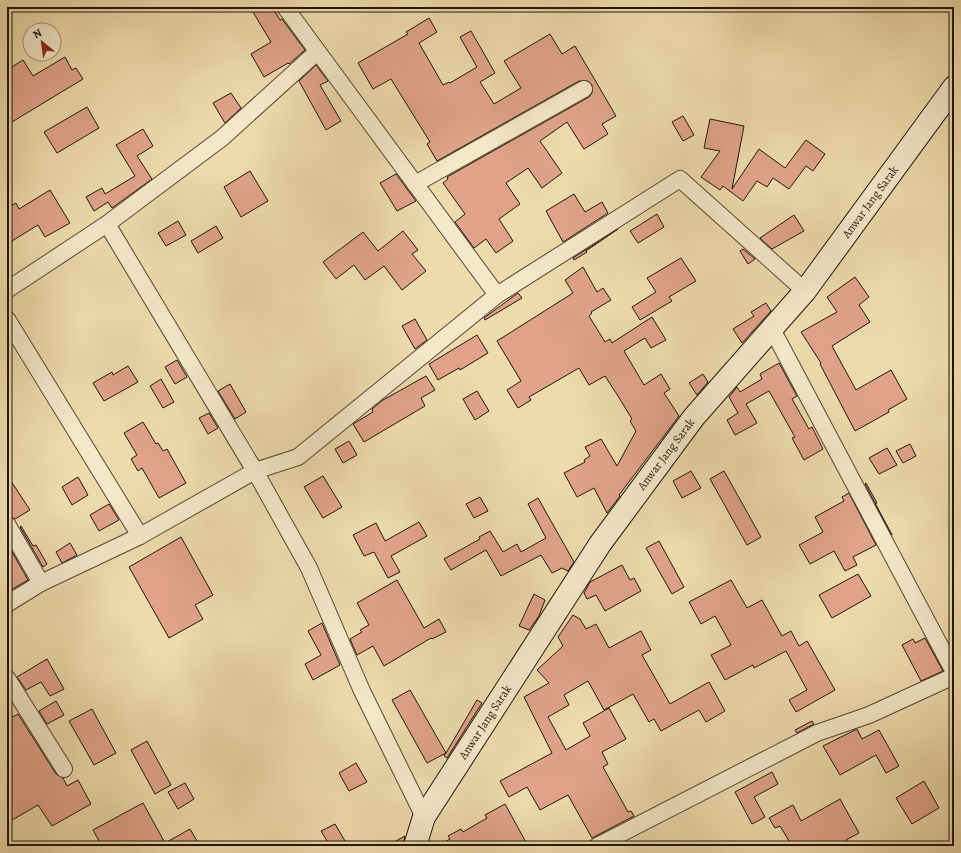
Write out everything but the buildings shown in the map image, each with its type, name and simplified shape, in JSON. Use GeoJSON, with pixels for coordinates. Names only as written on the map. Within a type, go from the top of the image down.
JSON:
{"type":"FeatureCollection","features":[{"type":"Feature","properties":{"kind":"main road","name":"Anwar Jang Sarak"},"geometry":{"type":"LineString","coordinates":[[415,846],[424,817],[600,544],[694,417],[805,291],[954,87]]}},
{"type":"Feature","properties":{"kind":"street"},"geometry":{"type":"LineString","coordinates":[[285,7],[497,295]]}},
{"type":"Feature","properties":{"kind":"street"},"geometry":{"type":"LineString","coordinates":[[7,290],[107,224],[222,138],[317,52]]}},
{"type":"Feature","properties":{"kind":"street"},"geometry":{"type":"LineString","coordinates":[[416,184],[584,89]]}},
{"type":"Feature","properties":{"kind":"street"},"geometry":{"type":"LineString","coordinates":[[7,604],[41,583],[140,536],[256,471],[298,457],[497,295],[680,179],[805,291]]}},
{"type":"Feature","properties":{"kind":"street"},"geometry":{"type":"LineString","coordinates":[[107,224],[256,471],[309,568],[362,691],[424,817]]}},
{"type":"Feature","properties":{"kind":"street"},"geometry":{"type":"LineString","coordinates":[[7,319],[140,536]]}},
{"type":"Feature","properties":{"kind":"street"},"geometry":{"type":"LineString","coordinates":[[772,329],[954,672]]}},
{"type":"Feature","properties":{"kind":"street"},"geometry":{"type":"LineString","coordinates":[[7,524],[41,583]]}},
{"type":"Feature","properties":{"kind":"street"},"geometry":{"type":"LineString","coordinates":[[597,846],[816,733],[869,715],[954,676]]}},
{"type":"Feature","properties":{"kind":"street"},"geometry":{"type":"LineString","coordinates":[[7,678],[64,768]]}}]}
